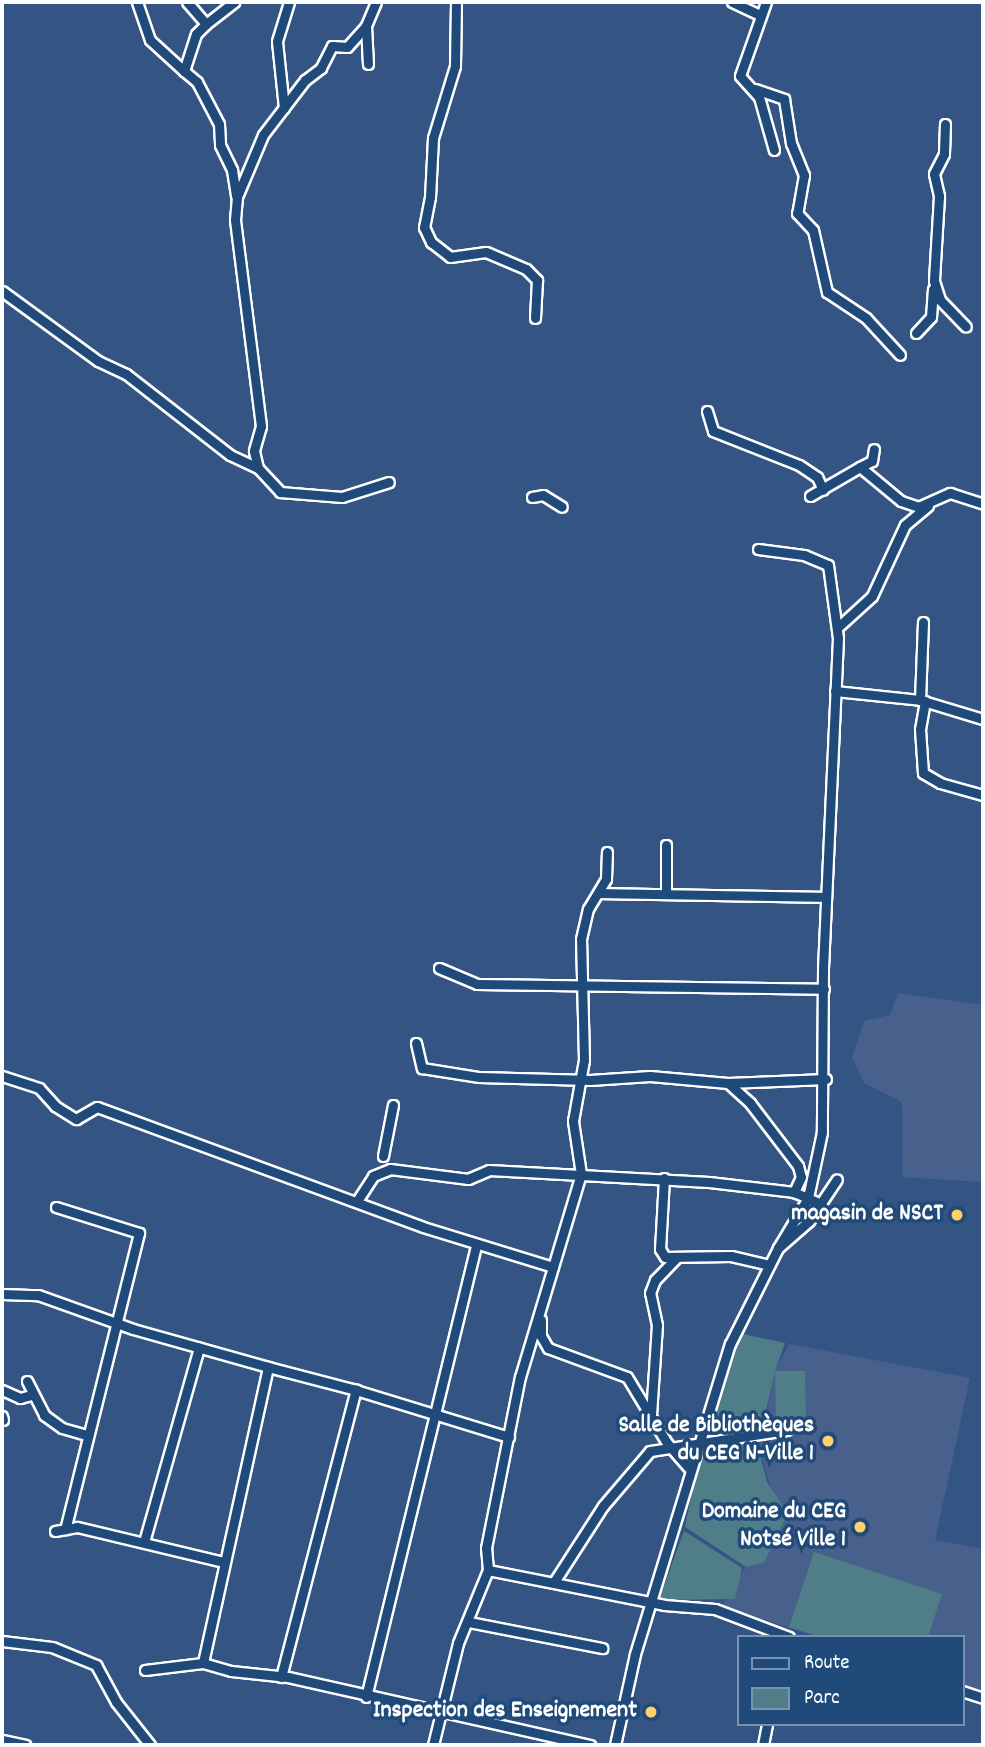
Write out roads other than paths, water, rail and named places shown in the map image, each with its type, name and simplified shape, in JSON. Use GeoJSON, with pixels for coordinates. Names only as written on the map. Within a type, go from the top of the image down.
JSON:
{"type":"FeatureCollection","features":[{"type":"Feature","properties":{"kind":"street"},"geometry":{"type":"LineString","coordinates":[[137,2],[150,40],[197,82],[219,124],[220,145],[232,170],[237,197],[239,263],[248,294],[261,426],[254,451],[258,468]]}},
{"type":"Feature","properties":{"kind":"street"},"geometry":{"type":"LineString","coordinates":[[187,2],[206,24]]}},
{"type":"Feature","properties":{"kind":"street"},"geometry":{"type":"LineString","coordinates":[[184,71],[196,34],[234,2]]}},
{"type":"Feature","properties":{"kind":"street"},"geometry":{"type":"LineString","coordinates":[[284,108],[277,41],[289,2]]}},
{"type":"Feature","properties":{"kind":"street"},"geometry":{"type":"LineString","coordinates":[[237,197],[263,135],[321,68],[332,46],[347,47],[366,26],[376,2]]}},
{"type":"Feature","properties":{"kind":"street"},"geometry":{"type":"LineString","coordinates":[[456,2],[455,66],[433,138],[430,197],[424,227],[431,242],[450,257],[486,252],[526,269],[537,280],[535,318]]}},
{"type":"Feature","properties":{"kind":"street"},"geometry":{"type":"LineString","coordinates":[[732,2],[760,15]]}},
{"type":"Feature","properties":{"kind":"street"},"geometry":{"type":"LineString","coordinates":[[766,2],[740,76],[755,89],[784,100],[791,143],[804,175],[797,214],[813,230],[827,292],[866,318],[900,355]]}},
{"type":"Feature","properties":{"kind":"street"},"geometry":{"type":"LineString","coordinates":[[366,26],[368,64]]}},
{"type":"Feature","properties":{"kind":"street"},"geometry":{"type":"LineString","coordinates":[[755,89],[774,150]]}},
{"type":"Feature","properties":{"kind":"street"},"geometry":{"type":"LineString","coordinates":[[916,332],[931,317],[939,196],[934,174],[944,154],[945,124]]}},
{"type":"Feature","properties":{"kind":"street"},"geometry":{"type":"LineString","coordinates":[[934,281],[940,300],[966,327]]}},
{"type":"Feature","properties":{"kind":"street"},"geometry":{"type":"LineString","coordinates":[[2,291],[98,360],[126,374],[230,455],[258,468],[280,492],[342,497],[389,482]]}},
{"type":"Feature","properties":{"kind":"street"},"geometry":{"type":"LineString","coordinates":[[707,411],[713,431],[799,465],[817,477],[823,490]]}},
{"type":"Feature","properties":{"kind":"street"},"geometry":{"type":"LineString","coordinates":[[874,449],[872,461],[876,476]]}},
{"type":"Feature","properties":{"kind":"street"},"geometry":{"type":"LineString","coordinates":[[810,496],[872,461]]}},
{"type":"Feature","properties":{"kind":"street"},"geometry":{"type":"LineString","coordinates":[[860,467],[876,476],[901,501],[929,505]]}},
{"type":"Feature","properties":{"kind":"street"},"geometry":{"type":"LineString","coordinates":[[837,628],[872,596],[905,525],[929,505],[950,493],[983,504]]}},
{"type":"Feature","properties":{"kind":"street"},"geometry":{"type":"LineString","coordinates":[[532,497],[542,495],[562,507]]}},
{"type":"Feature","properties":{"kind":"street"},"geometry":{"type":"LineString","coordinates":[[615,1745],[635,1654],[654,1603],[696,1444],[730,1344],[778,1248],[808,1198],[818,1165],[826,1079],[826,897],[837,628],[828,565],[804,555],[758,549]]}},
{"type":"Feature","properties":{"kind":"street"},"geometry":{"type":"LineString","coordinates":[[923,622],[923,701],[920,729],[922,773],[940,783],[983,795]]}},
{"type":"Feature","properties":{"kind":"street"},"geometry":{"type":"LineString","coordinates":[[835,691],[923,701],[983,719]]}},
{"type":"Feature","properties":{"kind":"street"},"geometry":{"type":"LineString","coordinates":[[666,845],[666,894]]}},
{"type":"Feature","properties":{"kind":"street"},"geometry":{"type":"LineString","coordinates":[[433,1745],[458,1643],[469,1622],[488,1570],[486,1548],[520,1377],[540,1319],[581,1174],[573,1121],[581,1078],[580,988],[584,921],[600,893],[607,852]]}},
{"type":"Feature","properties":{"kind":"street"},"geometry":{"type":"LineString","coordinates":[[600,893],[826,897]]}},
{"type":"Feature","properties":{"kind":"street"},"geometry":{"type":"LineString","coordinates":[[439,968],[477,984],[580,988],[824,989]]}},
{"type":"Feature","properties":{"kind":"street"},"geometry":{"type":"LineString","coordinates":[[416,1043],[422,1068],[479,1077],[681,1077],[728,1083],[826,1079]]}},
{"type":"Feature","properties":{"kind":"street"},"geometry":{"type":"LineString","coordinates":[[2,1076],[39,1088],[76,1119],[97,1107],[476,1245],[553,1267]]}},
{"type":"Feature","properties":{"kind":"street"},"geometry":{"type":"LineString","coordinates":[[728,1083],[750,1103],[798,1166],[801,1177],[794,1192]]}},
{"type":"Feature","properties":{"kind":"street"},"geometry":{"type":"LineString","coordinates":[[383,1156],[393,1105]]}},
{"type":"Feature","properties":{"kind":"street"},"geometry":{"type":"LineString","coordinates":[[357,1201],[373,1176],[390,1168],[468,1179],[489,1170],[664,1178],[794,1192],[821,1204]]}},
{"type":"Feature","properties":{"kind":"street"},"geometry":{"type":"LineString","coordinates":[[664,1178],[660,1249],[665,1258],[732,1256],[769,1265]]}},
{"type":"Feature","properties":{"kind":"street"},"geometry":{"type":"LineString","coordinates":[[778,1248],[809,1221],[837,1179]]}},
{"type":"Feature","properties":{"kind":"street"},"geometry":{"type":"LineString","coordinates":[[56,1206],[139,1233],[60,1530],[77,1527],[224,1562]]}},
{"type":"Feature","properties":{"kind":"street"},"geometry":{"type":"LineString","coordinates":[[366,1697],[476,1245]]}},
{"type":"Feature","properties":{"kind":"street"},"geometry":{"type":"LineString","coordinates":[[651,1417],[657,1325],[650,1293],[655,1280],[676,1258]]}},
{"type":"Feature","properties":{"kind":"street"},"geometry":{"type":"LineString","coordinates":[[2,1294],[38,1295],[199,1348],[356,1390],[509,1437]]}},
{"type":"Feature","properties":{"kind":"street"},"geometry":{"type":"LineString","coordinates":[[540,1319],[548,1348],[627,1377],[672,1449],[689,1468]]}},
{"type":"Feature","properties":{"kind":"street"},"geometry":{"type":"LineString","coordinates":[[144,1542],[199,1348]]}},
{"type":"Feature","properties":{"kind":"street"},"geometry":{"type":"LineString","coordinates":[[203,1663],[268,1367]]}},
{"type":"Feature","properties":{"kind":"street"},"geometry":{"type":"LineString","coordinates":[[27,1381],[31,1395],[44,1415],[62,1428],[87,1435]]}},
{"type":"Feature","properties":{"kind":"street"},"geometry":{"type":"LineString","coordinates":[[2,1390],[19,1398],[31,1395]]}},
{"type":"Feature","properties":{"kind":"street"},"geometry":{"type":"LineString","coordinates":[[281,1677],[356,1390]]}},
{"type":"Feature","properties":{"kind":"street"},"geometry":{"type":"LineString","coordinates":[[554,1582],[603,1506],[650,1451],[786,1430]]}},
{"type":"Feature","properties":{"kind":"street"},"geometry":{"type":"LineString","coordinates":[[488,1570],[654,1603],[715,1609],[778,1635]]}},
{"type":"Feature","properties":{"kind":"street"},"geometry":{"type":"LineString","coordinates":[[469,1622],[602,1648]]}},
{"type":"Feature","properties":{"kind":"street"},"geometry":{"type":"LineString","coordinates":[[2,1641],[52,1647],[96,1665],[116,1702],[150,1745]]}},
{"type":"Feature","properties":{"kind":"street"},"geometry":{"type":"LineString","coordinates":[[145,1670],[203,1663],[281,1677],[590,1745]]}},
{"type":"Feature","properties":{"kind":"street"},"geometry":{"type":"LineString","coordinates":[[964,1692],[983,1698]]}},
{"type":"Feature","properties":{"kind":"street"},"geometry":{"type":"LineString","coordinates":[[763,1745],[767,1726]]}},
{"type":"Feature","properties":{"kind":"street"},"geometry":{"type":"LineString","coordinates":[[2,1740],[25,1745]]}},
{"type":"Feature","properties":{"kind":"place","name":"magasin de NSCT"},"geometry":{"type":"Point","coordinates":[957,1215]}},
{"type":"Feature","properties":{"kind":"place","name":"Salle de Bibliothèques du CEG N-Ville 1"},"geometry":{"type":"Point","coordinates":[828,1441]}},
{"type":"Feature","properties":{"kind":"place","name":"Domaine du CEG Notsé Ville 1"},"geometry":{"type":"Point","coordinates":[860,1527]}},
{"type":"Feature","properties":{"kind":"place","name":"Inspection des Enseignement"},"geometry":{"type":"Point","coordinates":[651,1712]}}]}
